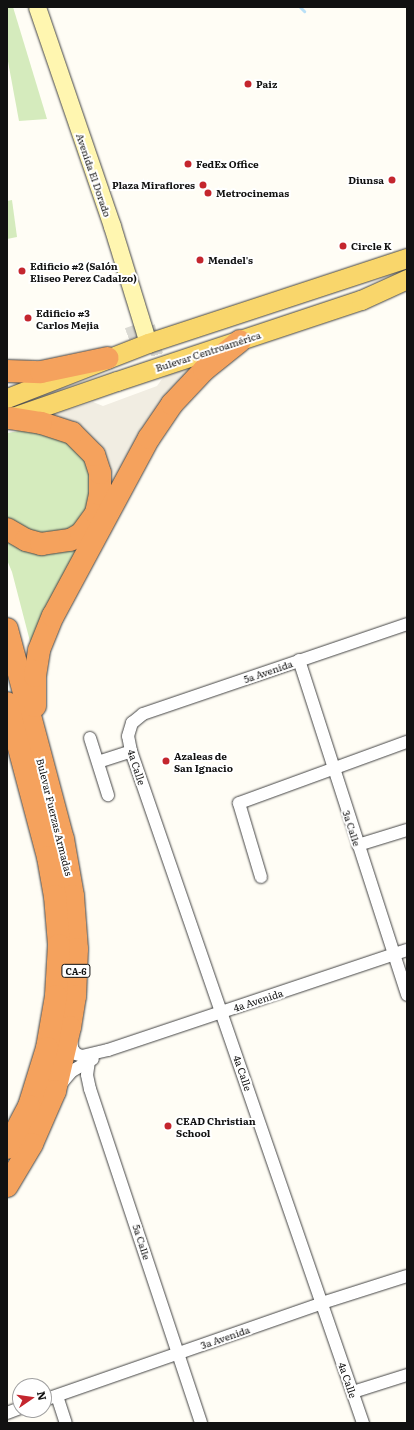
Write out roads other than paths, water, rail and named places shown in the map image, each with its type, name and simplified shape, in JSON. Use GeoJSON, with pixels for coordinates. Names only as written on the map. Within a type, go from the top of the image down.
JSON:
{"type":"FeatureCollection","features":[{"type":"Feature","properties":{"kind":"highway"},"geometry":{"type":"LineString","coordinates":[[38,747],[35,676],[39,650],[53,616],[150,438],[172,404],[204,370],[240,341]]}},
{"type":"Feature","properties":{"kind":"highway"},"geometry":{"type":"LineString","coordinates":[[7,371],[41,372],[108,358]]}},
{"type":"Feature","properties":{"kind":"highway"},"geometry":{"type":"LineString","coordinates":[[7,529],[26,540],[40,544],[70,540],[81,534],[96,513],[100,494],[100,473],[94,455],[72,433],[8,411]]}},
{"type":"Feature","properties":{"kind":"highway","name":"Bulevar Fuerzas Armadas"},"geometry":{"type":"LineString","coordinates":[[7,629],[63,840],[73,896],[77,962],[70,1027],[56,1091],[32,1144],[7,1186]]}},
{"type":"Feature","properties":{"kind":"highway","name":"Bulevar Fuerzas Armadas"},"geometry":{"type":"LineString","coordinates":[[7,703],[48,857],[55,896],[59,945],[56,996],[47,1048],[29,1106],[7,1148]]}},
{"type":"Feature","properties":{"kind":"highway"},"geometry":{"type":"LineString","coordinates":[[7,751],[38,816]]}},
{"type":"Feature","properties":{"kind":"main road"},"geometry":{"type":"LineString","coordinates":[[8,411],[108,358],[148,343],[407,258]]}},
{"type":"Feature","properties":{"kind":"main road","name":"Bulevar Centroamérica"},"geometry":{"type":"LineString","coordinates":[[8,411],[117,380],[240,341],[361,300],[407,279]]}},
{"type":"Feature","properties":{"kind":"street","name":"Avenida El Dorado"},"geometry":{"type":"LineString","coordinates":[[37,7],[112,226],[148,343]]}},
{"type":"Feature","properties":{"kind":"street","name":"5a Avenida"},"geometry":{"type":"LineString","coordinates":[[132,723],[143,714],[407,624]]}},
{"type":"Feature","properties":{"kind":"street","name":"3a Calle"},"geometry":{"type":"LineString","coordinates":[[298,660],[407,995]]}},
{"type":"Feature","properties":{"kind":"street","name":"4a Calle"},"geometry":{"type":"LineString","coordinates":[[132,723],[128,736],[131,751],[363,1423]]}},
{"type":"Feature","properties":{"kind":"street"},"geometry":{"type":"LineString","coordinates":[[90,738],[108,795]]}},
{"type":"Feature","properties":{"kind":"street"},"geometry":{"type":"LineString","coordinates":[[261,877],[239,803],[407,742]]}},
{"type":"Feature","properties":{"kind":"street"},"geometry":{"type":"LineString","coordinates":[[98,762],[131,751]]}},
{"type":"Feature","properties":{"kind":"street"},"geometry":{"type":"LineString","coordinates":[[358,845],[407,830]]}},
{"type":"Feature","properties":{"kind":"street","name":"4a Avenida"},"geometry":{"type":"LineString","coordinates":[[70,1027],[72,1048],[76,1054],[82,1056],[108,1050],[407,950]]}},
{"type":"Feature","properties":{"kind":"street","name":"4a Avenida"},"geometry":{"type":"LineString","coordinates":[[56,1091],[72,1071],[108,1050]]}},
{"type":"Feature","properties":{"kind":"street","name":"5a Calle"},"geometry":{"type":"LineString","coordinates":[[89,1061],[88,1075],[90,1089],[201,1423]]}},
{"type":"Feature","properties":{"kind":"street","name":"3a Avenida"},"geometry":{"type":"LineString","coordinates":[[52,1398],[322,1303],[407,1276]]}},
{"type":"Feature","properties":{"kind":"street"},"geometry":{"type":"LineString","coordinates":[[353,1392],[407,1375]]}},
{"type":"Feature","properties":{"kind":"street"},"geometry":{"type":"LineString","coordinates":[[57,1396],[66,1423]]}},
{"type":"Feature","properties":{"kind":"waterway"},"geometry":{"type":"LineString","coordinates":[[300,7],[304,11]]}},
{"type":"Feature","properties":{"kind":"tunnel"},"geometry":{"type":"LineString","coordinates":[[127,334],[149,326],[162,372]]}},
{"type":"Feature","properties":{"kind":"place","name":"Paiz"},"geometry":{"type":"Point","coordinates":[248,84]}},
{"type":"Feature","properties":{"kind":"place","name":"FedEx Office"},"geometry":{"type":"Point","coordinates":[188,164]}},
{"type":"Feature","properties":{"kind":"place","name":"Diunsa"},"geometry":{"type":"Point","coordinates":[392,180]}},
{"type":"Feature","properties":{"kind":"place","name":"Plaza Miraflores"},"geometry":{"type":"Point","coordinates":[203,185]}},
{"type":"Feature","properties":{"kind":"place","name":"Metrocinemas"},"geometry":{"type":"Point","coordinates":[208,193]}},
{"type":"Feature","properties":{"kind":"place","name":"Circle K"},"geometry":{"type":"Point","coordinates":[343,246]}},
{"type":"Feature","properties":{"kind":"place","name":"Mendel's"},"geometry":{"type":"Point","coordinates":[200,260]}},
{"type":"Feature","properties":{"kind":"place","name":"Edificio #2 (Salón Eliseo Perez Cadalzo)"},"geometry":{"type":"Point","coordinates":[22,271]}},
{"type":"Feature","properties":{"kind":"place","name":"Edificio #3 Carlos Mejia"},"geometry":{"type":"Point","coordinates":[28,318]}},
{"type":"Feature","properties":{"kind":"place","name":"Azaleas de San Ignacio"},"geometry":{"type":"Point","coordinates":[166,761]}},
{"type":"Feature","properties":{"kind":"place","name":"CEAD Christian School"},"geometry":{"type":"Point","coordinates":[168,1126]}}]}
